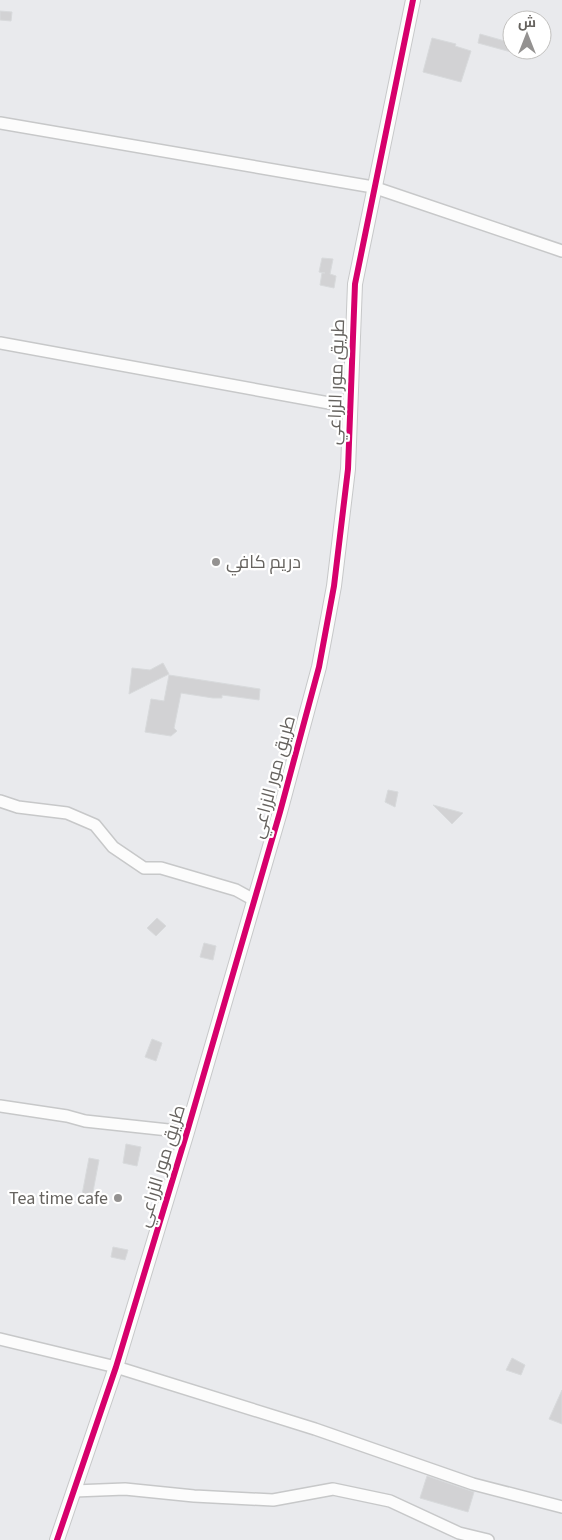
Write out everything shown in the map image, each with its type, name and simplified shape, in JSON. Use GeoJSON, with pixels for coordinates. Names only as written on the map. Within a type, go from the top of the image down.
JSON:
{"type":"FeatureCollection","features":[{"type":"Feature","properties":{"kind":"street","name":"طريق مور الزراعي"},"geometry":{"type":"LineString","coordinates":[[57,1540],[116,1367],[187,1132],[319,667],[334,586],[343,520],[351,407],[355,284],[373,187],[413,0]]}},
{"type":"Feature","properties":{"kind":"street"},"geometry":{"type":"LineString","coordinates":[[0,123],[373,187],[562,252]]}},
{"type":"Feature","properties":{"kind":"street"},"geometry":{"type":"LineString","coordinates":[[0,343],[351,407]]}},
{"type":"Feature","properties":{"kind":"street"},"geometry":{"type":"LineString","coordinates":[[0,801],[18,807],[67,813],[95,825],[113,847],[144,868],[161,868],[236,890],[254,900]]}},
{"type":"Feature","properties":{"kind":"street"},"geometry":{"type":"LineString","coordinates":[[0,1106],[67,1116],[85,1121],[187,1132]]}},
{"type":"Feature","properties":{"kind":"street"},"geometry":{"type":"LineString","coordinates":[[0,1340],[116,1367],[315,1428],[473,1484],[562,1507]]}},
{"type":"Feature","properties":{"kind":"street"},"geometry":{"type":"LineString","coordinates":[[74,1491],[124,1489],[194,1496],[273,1500],[333,1489],[390,1501],[459,1533],[488,1540]]}},
{"type":"Feature","properties":{"kind":"building"},"geometry":{"type":"Polygon","coordinates":[[[0,11],[12,12],[11,21],[0,20],[0,11]]]}},
{"type":"Feature","properties":{"kind":"building"},"geometry":{"type":"Polygon","coordinates":[[[480,34],[502,40],[502,50],[478,43],[480,34]]]}},
{"type":"Feature","properties":{"kind":"building"},"geometry":{"type":"Polygon","coordinates":[[[432,38],[456,44],[455,46],[471,51],[461,82],[423,72],[432,38]]]}},
{"type":"Feature","properties":{"kind":"building"},"geometry":{"type":"Polygon","coordinates":[[[322,258],[333,259],[330,274],[336,276],[334,288],[320,285],[322,273],[325,273],[319,272],[322,258]]]}},
{"type":"Feature","properties":{"kind":"building"},"geometry":{"type":"Polygon","coordinates":[[[163,663],[169,674],[129,694],[132,668],[150,670],[163,663]]]}},
{"type":"Feature","properties":{"kind":"building"},"geometry":{"type":"Polygon","coordinates":[[[169,675],[260,689],[259,700],[222,695],[222,698],[213,698],[181,693],[174,728],[177,731],[171,736],[145,732],[151,699],[164,701],[169,675]]]}},
{"type":"Feature","properties":{"kind":"building"},"geometry":{"type":"Polygon","coordinates":[[[388,790],[398,792],[395,807],[385,802],[388,790]]]}},
{"type":"Feature","properties":{"kind":"building"},"geometry":{"type":"Polygon","coordinates":[[[433,805],[463,813],[452,824],[433,805]]]}},
{"type":"Feature","properties":{"kind":"building"},"geometry":{"type":"Polygon","coordinates":[[[157,918],[166,926],[156,936],[147,928],[157,918]]]}},
{"type":"Feature","properties":{"kind":"building"},"geometry":{"type":"Polygon","coordinates":[[[204,943],[216,946],[213,960],[200,957],[204,943]]]}},
{"type":"Feature","properties":{"kind":"building"},"geometry":{"type":"Polygon","coordinates":[[[152,1039],[162,1043],[156,1061],[145,1057],[152,1039]]]}},
{"type":"Feature","properties":{"kind":"building"},"geometry":{"type":"Polygon","coordinates":[[[126,1144],[141,1147],[137,1166],[123,1163],[126,1144]]]}},
{"type":"Feature","properties":{"kind":"building"},"geometry":{"type":"Polygon","coordinates":[[[89,1158],[99,1160],[91,1202],[81,1200],[89,1158]]]}},
{"type":"Feature","properties":{"kind":"building"},"geometry":{"type":"Polygon","coordinates":[[[113,1247],[128,1250],[125,1260],[111,1257],[113,1247]]]}},
{"type":"Feature","properties":{"kind":"building"},"geometry":{"type":"Polygon","coordinates":[[[512,1358],[525,1365],[521,1375],[506,1370],[512,1358]]]}},
{"type":"Feature","properties":{"kind":"building"},"geometry":{"type":"Polygon","coordinates":[[[562,1390],[562,1424],[549,1419],[562,1390]]]}},
{"type":"Feature","properties":{"kind":"building"},"geometry":{"type":"Polygon","coordinates":[[[427,1476],[474,1492],[468,1512],[420,1498],[427,1476]]]}},
{"type":"Feature","properties":{"kind":"cycle path"},"geometry":{"type":"LineString","coordinates":[[57,1540],[116,1367],[187,1132],[280,812],[319,667],[334,586],[348,469],[355,284],[413,0]]}},
{"type":"Feature","properties":{"kind":"place","name":"دريم كافي"},"geometry":{"type":"Point","coordinates":[216,562]}},
{"type":"Feature","properties":{"kind":"place","name":"Tea time cafe"},"geometry":{"type":"Point","coordinates":[118,1198]}}]}
